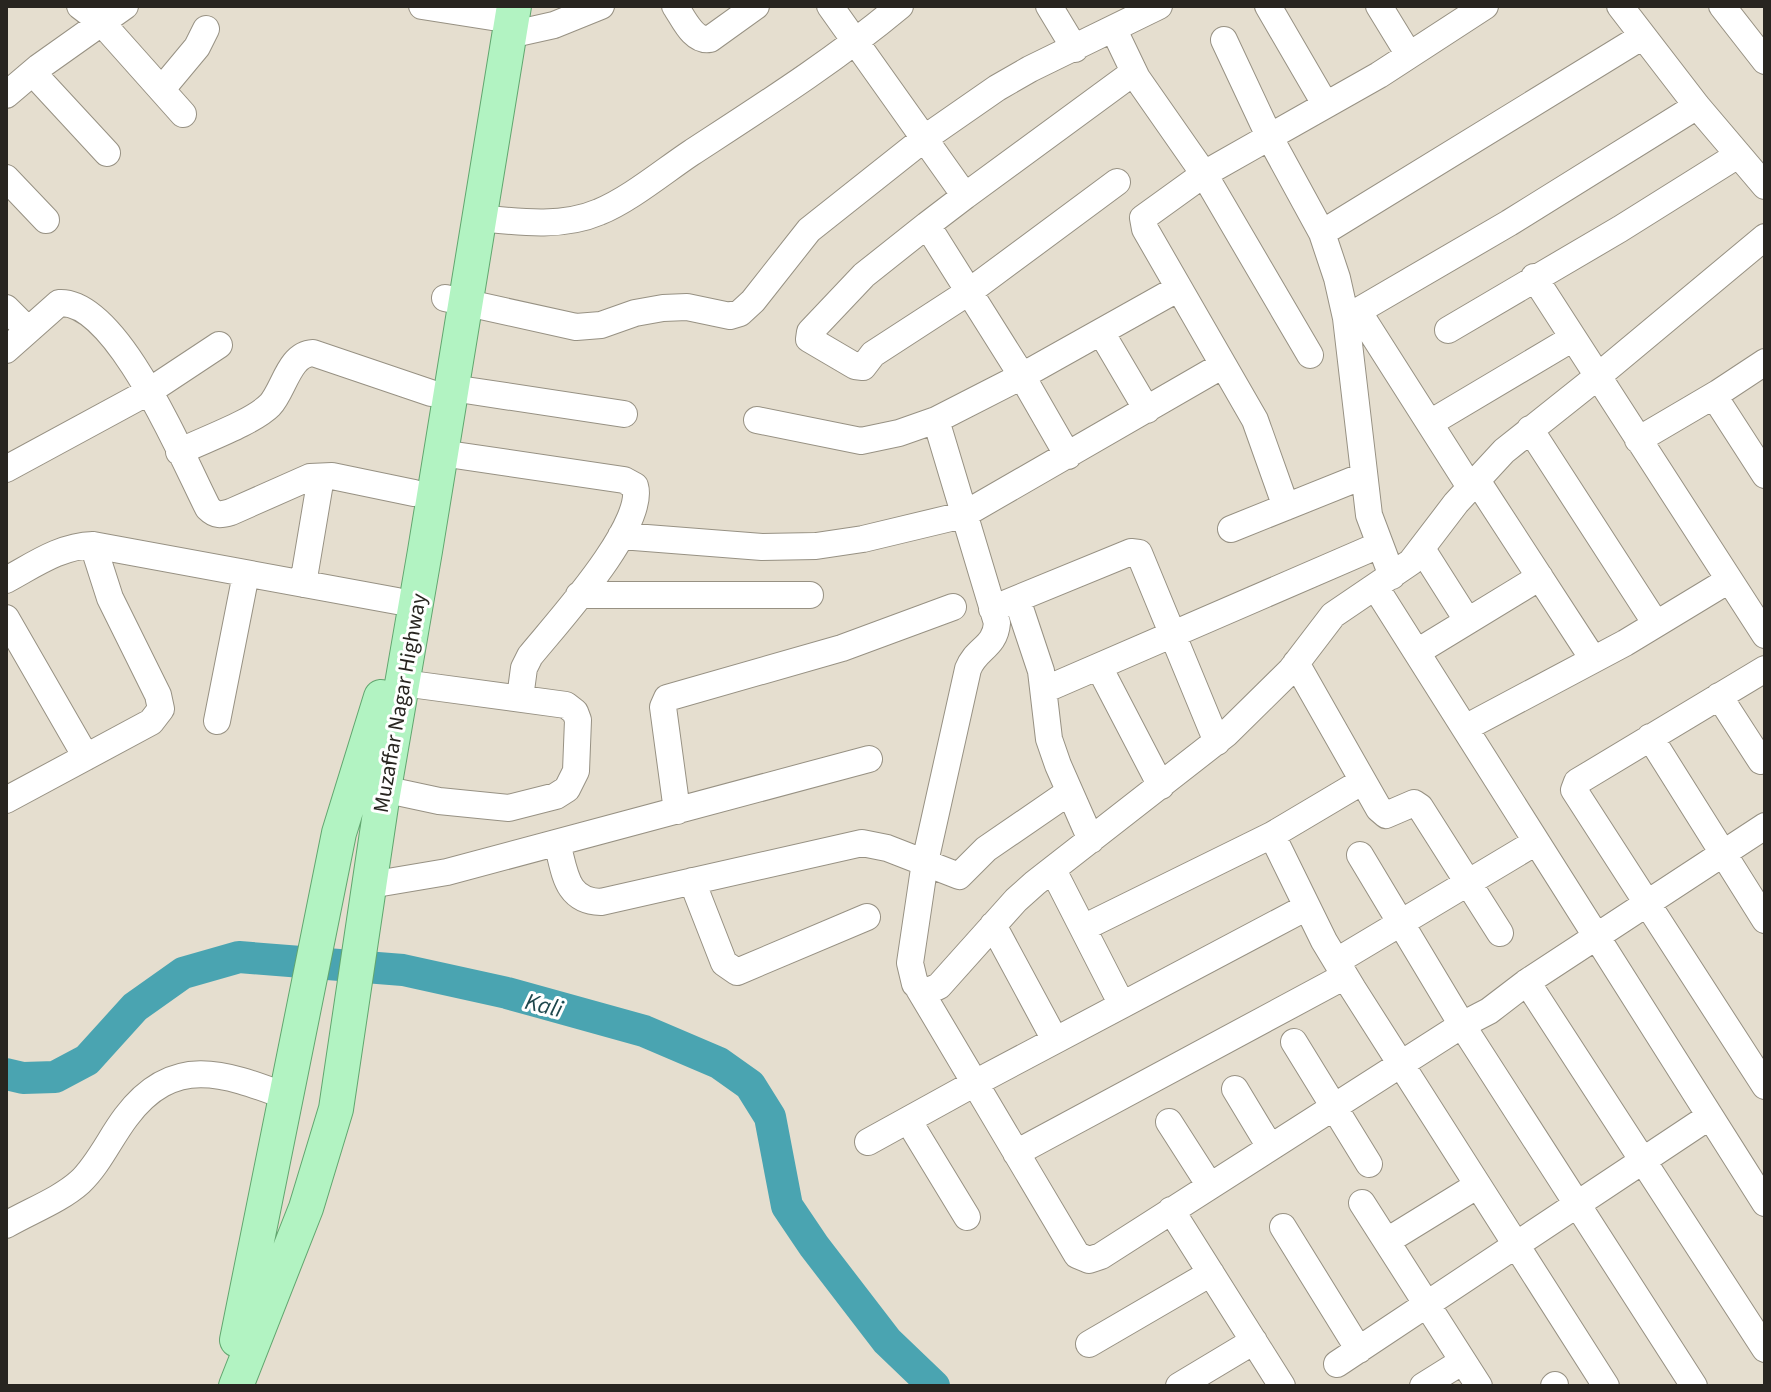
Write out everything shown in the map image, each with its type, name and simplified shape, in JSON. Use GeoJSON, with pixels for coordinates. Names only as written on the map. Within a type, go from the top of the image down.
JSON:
{"type":"FeatureCollection","features":[{"type":"Feature","properties":{"kind":"main road","name":"Muzaffar Nagar Highway"},"geometry":{"type":"LineString","coordinates":[[455,300],[479,218],[502,16]]}},
{"type":"Feature","properties":{"kind":"main road","name":"Muzaffar Nagar Highway"},"geometry":{"type":"LineString","coordinates":[[227,1386],[348,796],[380,701],[414,493],[441,390],[502,16]]}},
{"type":"Feature","properties":{"kind":"main road","name":"Muzaffar Nagar Highway"},"geometry":{"type":"LineString","coordinates":[[236,1386],[306,1208],[336,1109],[383,789],[441,453],[441,390]]}},
{"type":"Feature","properties":{"kind":"street"},"geometry":{"type":"LineString","coordinates":[[80,6],[101,22],[183,114]]}},
{"type":"Feature","properties":{"kind":"street"},"geometry":{"type":"LineString","coordinates":[[6,95],[125,6]]}},
{"type":"Feature","properties":{"kind":"street"},"geometry":{"type":"LineString","coordinates":[[422,6],[554,25],[601,6]]}},
{"type":"Feature","properties":{"kind":"street"},"geometry":{"type":"LineString","coordinates":[[675,6],[698,38],[704,41],[756,6]]}},
{"type":"Feature","properties":{"kind":"street"},"geometry":{"type":"LineString","coordinates":[[479,218],[559,222],[599,212],[845,20],[900,6]]}},
{"type":"Feature","properties":{"kind":"street"},"geometry":{"type":"LineString","coordinates":[[1049,6],[1075,49]]}},
{"type":"Feature","properties":{"kind":"street"},"geometry":{"type":"LineString","coordinates":[[455,300],[576,327],[601,325],[635,313],[663,308],[687,307],[730,316],[740,313],[809,230],[925,138],[1030,69],[1159,6]]}},
{"type":"Feature","properties":{"kind":"street"},"geometry":{"type":"LineString","coordinates":[[1268,6],[1325,104]]}},
{"type":"Feature","properties":{"kind":"street"},"geometry":{"type":"LineString","coordinates":[[1379,6],[1409,55]]}},
{"type":"Feature","properties":{"kind":"street"},"geometry":{"type":"LineString","coordinates":[[1286,507],[1255,420],[1145,229],[1143,218],[1204,174],[1409,55],[1485,6]]}},
{"type":"Feature","properties":{"kind":"street"},"geometry":{"type":"LineString","coordinates":[[1620,6],[1697,106],[1765,186]]}},
{"type":"Feature","properties":{"kind":"street"},"geometry":{"type":"LineString","coordinates":[[1722,6],[1765,61]]}},
{"type":"Feature","properties":{"kind":"street"},"geometry":{"type":"LineString","coordinates":[[845,20],[965,196]]}},
{"type":"Feature","properties":{"kind":"street"},"geometry":{"type":"LineString","coordinates":[[162,89],[197,47],[206,29]]}},
{"type":"Feature","properties":{"kind":"street"},"geometry":{"type":"LineString","coordinates":[[1114,30],[1134,72],[1204,174],[1310,355]]}},
{"type":"Feature","properties":{"kind":"street"},"geometry":{"type":"LineString","coordinates":[[1322,233],[1643,36]]}},
{"type":"Feature","properties":{"kind":"street"},"geometry":{"type":"LineString","coordinates":[[1224,40],[1269,136],[1322,233],[1352,314],[1540,577],[1593,659]]}},
{"type":"Feature","properties":{"kind":"street"},"geometry":{"type":"LineString","coordinates":[[1117,182],[970,291],[873,354],[863,367],[855,366],[809,339],[810,332],[864,275],[965,196],[1134,72]]}},
{"type":"Feature","properties":{"kind":"street"},"geometry":{"type":"LineString","coordinates":[[33,73],[107,153]]}},
{"type":"Feature","properties":{"kind":"street"},"geometry":{"type":"LineString","coordinates":[[1352,314],[1509,223],[1697,106]]}},
{"type":"Feature","properties":{"kind":"street"},"geometry":{"type":"LineString","coordinates":[[1448,330],[1738,155]]}},
{"type":"Feature","properties":{"kind":"street"},"geometry":{"type":"LineString","coordinates":[[6,178],[46,220]]}},
{"type":"Feature","properties":{"kind":"street"},"geometry":{"type":"LineString","coordinates":[[927,225],[1022,376],[1068,456]]}},
{"type":"Feature","properties":{"kind":"street"},"geometry":{"type":"LineString","coordinates":[[919,989],[926,992],[939,986],[1016,900],[1217,742],[1258,705],[1333,615],[1384,582],[1422,549],[1473,483],[1530,429],[1765,237]]}},
{"type":"Feature","properties":{"kind":"street"},"geometry":{"type":"LineString","coordinates":[[1534,277],[1765,635]]}},
{"type":"Feature","properties":{"kind":"street"},"geometry":{"type":"LineString","coordinates":[[757,420],[861,441],[899,433],[936,420],[1022,376],[1179,288]]}},
{"type":"Feature","properties":{"kind":"street"},"geometry":{"type":"LineString","coordinates":[[6,350],[59,303],[66,302],[84,309],[104,324],[121,344],[213,514],[231,512],[310,477],[332,476],[414,493]]}},
{"type":"Feature","properties":{"kind":"street"},"geometry":{"type":"LineString","coordinates":[[6,308],[28,330]]}},
{"type":"Feature","properties":{"kind":"street"},"geometry":{"type":"LineString","coordinates":[[1352,314],[1363,476],[1384,582],[1417,652],[1765,1203]]}},
{"type":"Feature","properties":{"kind":"street"},"geometry":{"type":"LineString","coordinates":[[1101,332],[1147,410]]}},
{"type":"Feature","properties":{"kind":"street"},"geometry":{"type":"LineString","coordinates":[[1430,423],[1573,338]]}},
{"type":"Feature","properties":{"kind":"street"},"geometry":{"type":"LineString","coordinates":[[6,469],[148,392],[219,345]]}},
{"type":"Feature","properties":{"kind":"street"},"geometry":{"type":"LineString","coordinates":[[179,452],[268,407],[280,393],[298,358],[313,353],[441,390],[624,414]]}},
{"type":"Feature","properties":{"kind":"street"},"geometry":{"type":"LineString","coordinates":[[1638,440],[1765,362]]}},
{"type":"Feature","properties":{"kind":"street"},"geometry":{"type":"LineString","coordinates":[[621,536],[762,547],[816,546],[863,539],[963,515],[1223,365]]}},
{"type":"Feature","properties":{"kind":"street"},"geometry":{"type":"LineString","coordinates":[[1714,396],[1765,475]]}},
{"type":"Feature","properties":{"kind":"street"},"geometry":{"type":"LineString","coordinates":[[936,420],[997,623],[996,635],[975,656],[968,669],[925,862],[910,963],[911,975],[1077,1255],[1083,1259],[1101,1256],[1462,1025],[1489,1011],[1527,982],[1765,826]]}},
{"type":"Feature","properties":{"kind":"street"},"geometry":{"type":"LineString","coordinates":[[1530,429],[1656,624]]}},
{"type":"Feature","properties":{"kind":"street"},"geometry":{"type":"LineString","coordinates":[[441,453],[630,482],[637,492],[611,554],[530,656],[524,668],[520,698]]}},
{"type":"Feature","properties":{"kind":"street"},"geometry":{"type":"LineString","coordinates":[[1231,529],[1363,476]]}},
{"type":"Feature","properties":{"kind":"street"},"geometry":{"type":"LineString","coordinates":[[303,584],[321,477]]}},
{"type":"Feature","properties":{"kind":"street"},"geometry":{"type":"LineString","coordinates":[[6,580],[75,545],[93,545],[397,601]]}},
{"type":"Feature","properties":{"kind":"street"},"geometry":{"type":"LineString","coordinates":[[6,800],[151,722],[161,709],[158,695],[110,598],[93,545]]}},
{"type":"Feature","properties":{"kind":"street"},"geometry":{"type":"LineString","coordinates":[[1044,690],[1379,545]]}},
{"type":"Feature","properties":{"kind":"street"},"geometry":{"type":"LineString","coordinates":[[1422,549],[1467,620]]}},
{"type":"Feature","properties":{"kind":"street"},"geometry":{"type":"LineString","coordinates":[[992,609],[1136,551],[1141,556],[1217,742]]}},
{"type":"Feature","properties":{"kind":"street"},"geometry":{"type":"LineString","coordinates":[[217,721],[246,574]]}},
{"type":"Feature","properties":{"kind":"street"},"geometry":{"type":"LineString","coordinates":[[1417,652],[1540,577]]}},
{"type":"Feature","properties":{"kind":"street"},"geometry":{"type":"LineString","coordinates":[[1465,728],[1656,624],[1729,580]]}},
{"type":"Feature","properties":{"kind":"street"},"geometry":{"type":"LineString","coordinates":[[579,595],[810,595]]}},
{"type":"Feature","properties":{"kind":"street"},"geometry":{"type":"LineString","coordinates":[[1017,599],[1041,671],[1049,739],[1091,840]]}},
{"type":"Feature","properties":{"kind":"street"},"geometry":{"type":"LineString","coordinates":[[677,811],[663,707],[667,698],[842,648],[953,607]]}},
{"type":"Feature","properties":{"kind":"street"},"geometry":{"type":"LineString","coordinates":[[6,618],[86,757]]}},
{"type":"Feature","properties":{"kind":"street"},"geometry":{"type":"LineString","coordinates":[[1296,663],[1379,809],[1386,815],[1417,804],[1500,933]]}},
{"type":"Feature","properties":{"kind":"street"},"geometry":{"type":"LineString","coordinates":[[1099,667],[1161,786]]}},
{"type":"Feature","properties":{"kind":"street"},"geometry":{"type":"LineString","coordinates":[[1765,669],[1577,782],[1574,790],[1765,1086]]}},
{"type":"Feature","properties":{"kind":"street"},"geometry":{"type":"LineString","coordinates":[[383,789],[452,803],[509,808],[556,796],[567,789],[576,771],[578,720],[575,712],[558,703],[403,683]]}},
{"type":"Feature","properties":{"kind":"street"},"geometry":{"type":"LineString","coordinates":[[1719,696],[1761,761]]}},
{"type":"Feature","properties":{"kind":"street"},"geometry":{"type":"LineString","coordinates":[[1650,737],[1765,920]]}},
{"type":"Feature","properties":{"kind":"street"},"geometry":{"type":"LineString","coordinates":[[370,890],[869,759]]}},
{"type":"Feature","properties":{"kind":"street"},"geometry":{"type":"LineString","coordinates":[[1083,928],[1272,835],[1363,781]]}},
{"type":"Feature","properties":{"kind":"street"},"geometry":{"type":"LineString","coordinates":[[557,843],[570,887],[577,896],[588,901],[601,902],[862,843],[887,848],[959,876],[986,849],[1069,792]]}},
{"type":"Feature","properties":{"kind":"street"},"geometry":{"type":"LineString","coordinates":[[1272,835],[1341,969],[1606,1386]]}},
{"type":"Feature","properties":{"kind":"street"},"geometry":{"type":"LineString","coordinates":[[1016,1153],[1341,969],[1400,923],[1536,842]]}},
{"type":"Feature","properties":{"kind":"street"},"geometry":{"type":"LineString","coordinates":[[1360,855],[1462,1025],[1694,1386]]}},
{"type":"Feature","properties":{"kind":"street"},"geometry":{"type":"LineString","coordinates":[[1053,870],[1122,1005]]}},
{"type":"Feature","properties":{"kind":"street"},"geometry":{"type":"LineString","coordinates":[[692,881],[724,963],[737,972],[867,917]]}},
{"type":"Feature","properties":{"kind":"street"},"geometry":{"type":"LineString","coordinates":[[868,1142],[1307,907]]}},
{"type":"Feature","properties":{"kind":"street"},"geometry":{"type":"LineString","coordinates":[[993,925],[1055,1040]]}},
{"type":"Feature","properties":{"kind":"street"},"geometry":{"type":"LineString","coordinates":[[1527,982],[1765,1349]]}},
{"type":"Feature","properties":{"kind":"street"},"geometry":{"type":"LineString","coordinates":[[1294,1042],[1369,1164]]}},
{"type":"Feature","properties":{"kind":"street"},"geometry":{"type":"LineString","coordinates":[[6,1225],[78,1184],[126,1116],[145,1096],[162,1085],[187,1075],[225,1075],[286,1091]]}},
{"type":"Feature","properties":{"kind":"street"},"geometry":{"type":"LineString","coordinates":[[1235,1089],[1270,1147]]}},
{"type":"Feature","properties":{"kind":"street"},"geometry":{"type":"LineString","coordinates":[[1283,1227],[1348,1357],[1710,1116]]}},
{"type":"Feature","properties":{"kind":"street"},"geometry":{"type":"LineString","coordinates":[[908,1120],[967,1217]]}},
{"type":"Feature","properties":{"kind":"street"},"geometry":{"type":"LineString","coordinates":[[1169,1122],[1210,1186]]}},
{"type":"Feature","properties":{"kind":"street"},"geometry":{"type":"LineString","coordinates":[[1387,1241],[1478,1185]]}},
{"type":"Feature","properties":{"kind":"street"},"geometry":{"type":"LineString","coordinates":[[1362,1203],[1479,1386]]}},
{"type":"Feature","properties":{"kind":"street"},"geometry":{"type":"LineString","coordinates":[[1171,1210],[1282,1386]]}},
{"type":"Feature","properties":{"kind":"street"},"geometry":{"type":"LineString","coordinates":[[1089,1344],[1211,1273]]}},
{"type":"Feature","properties":{"kind":"street"},"geometry":{"type":"LineString","coordinates":[[1179,1386],[1254,1341]]}},
{"type":"Feature","properties":{"kind":"street"},"geometry":{"type":"LineString","coordinates":[[1423,1386],[1463,1361]]}},
{"type":"Feature","properties":{"kind":"waterway","name":"Kali"},"geometry":{"type":"LineString","coordinates":[[6,1074],[23,1078],[55,1077],[87,1060],[135,1007],[183,973],[239,957],[403,970],[507,993],[644,1031],[719,1063],[750,1085],[770,1117],[787,1206],[887,1341],[934,1386]]}}]}
